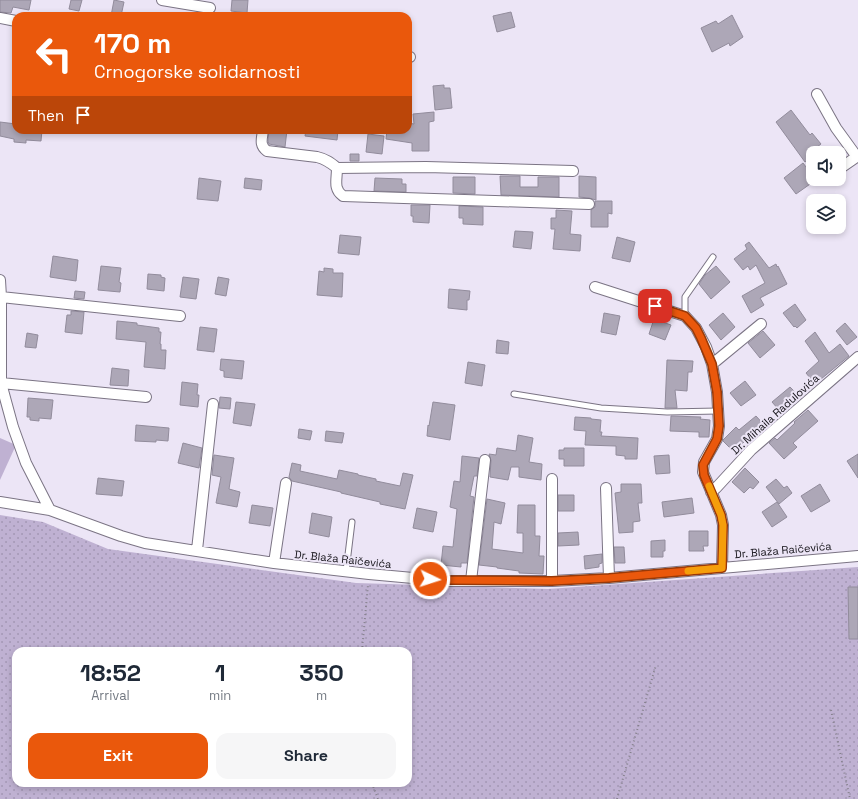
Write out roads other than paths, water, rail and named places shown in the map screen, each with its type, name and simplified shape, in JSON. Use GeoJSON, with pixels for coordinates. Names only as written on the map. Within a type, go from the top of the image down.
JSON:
{"type":"FeatureCollection","features":[{"type":"Feature","properties":{"kind":"street"},"geometry":{"type":"LineString","coordinates":[[162,0],[210,8]]}},
{"type":"Feature","properties":{"kind":"street"},"geometry":{"type":"LineString","coordinates":[[0,18],[12,20]]}},
{"type":"Feature","properties":{"kind":"street"},"geometry":{"type":"LineString","coordinates":[[817,94],[836,128],[858,157],[846,165]]}},
{"type":"Feature","properties":{"kind":"street"},"geometry":{"type":"LineString","coordinates":[[262,134],[261,142],[263,148],[267,151],[317,157],[330,162],[337,168],[426,167],[573,171]]}},
{"type":"Feature","properties":{"kind":"street"},"geometry":{"type":"LineString","coordinates":[[337,168],[336,189],[343,196],[589,204]]}},
{"type":"Feature","properties":{"kind":"street"},"geometry":{"type":"LineString","coordinates":[[0,280],[0,384],[26,463],[50,510]]}},
{"type":"Feature","properties":{"kind":"street"},"geometry":{"type":"LineString","coordinates":[[595,287],[685,316],[696,328],[701,338],[712,364],[717,392],[718,434],[715,444],[704,462],[703,469],[704,475],[721,515],[723,525],[722,568]]}},
{"type":"Feature","properties":{"kind":"street"},"geometry":{"type":"LineString","coordinates":[[1,297],[180,316]]}},
{"type":"Feature","properties":{"kind":"street"},"geometry":{"type":"LineString","coordinates":[[712,364],[760,324]]}},
{"type":"Feature","properties":{"kind":"street","name":"Dr. Mihaila Radulovića"},"geometry":{"type":"LineString","coordinates":[[711,492],[751,450],[858,357]]}},
{"type":"Feature","properties":{"kind":"street"},"geometry":{"type":"LineString","coordinates":[[0,384],[146,397]]}},
{"type":"Feature","properties":{"kind":"street"},"geometry":{"type":"LineString","coordinates":[[198,550],[213,404]]}},
{"type":"Feature","properties":{"kind":"street"},"geometry":{"type":"LineString","coordinates":[[471,581],[485,460]]}},
{"type":"Feature","properties":{"kind":"street"},"geometry":{"type":"LineString","coordinates":[[552,479],[552,581]]}},
{"type":"Feature","properties":{"kind":"street"},"geometry":{"type":"LineString","coordinates":[[274,563],[286,483]]}},
{"type":"Feature","properties":{"kind":"street"},"geometry":{"type":"LineString","coordinates":[[606,488],[609,578]]}},
{"type":"Feature","properties":{"kind":"street","name":"Dr. Blaža Raičevića"},"geometry":{"type":"LineString","coordinates":[[0,502],[50,510],[93,527],[145,543],[198,550],[274,563],[369,574],[446,580],[552,581],[609,578],[858,556]]}},
{"type":"Feature","properties":{"kind":"lane"},"geometry":{"type":"LineString","coordinates":[[685,316],[685,297],[713,258]]}},
{"type":"Feature","properties":{"kind":"lane"},"geometry":{"type":"LineString","coordinates":[[514,394],[601,408],[667,412],[718,411]]}},
{"type":"Feature","properties":{"kind":"lane"},"geometry":{"type":"LineString","coordinates":[[346,571],[352,522]]}}]}
